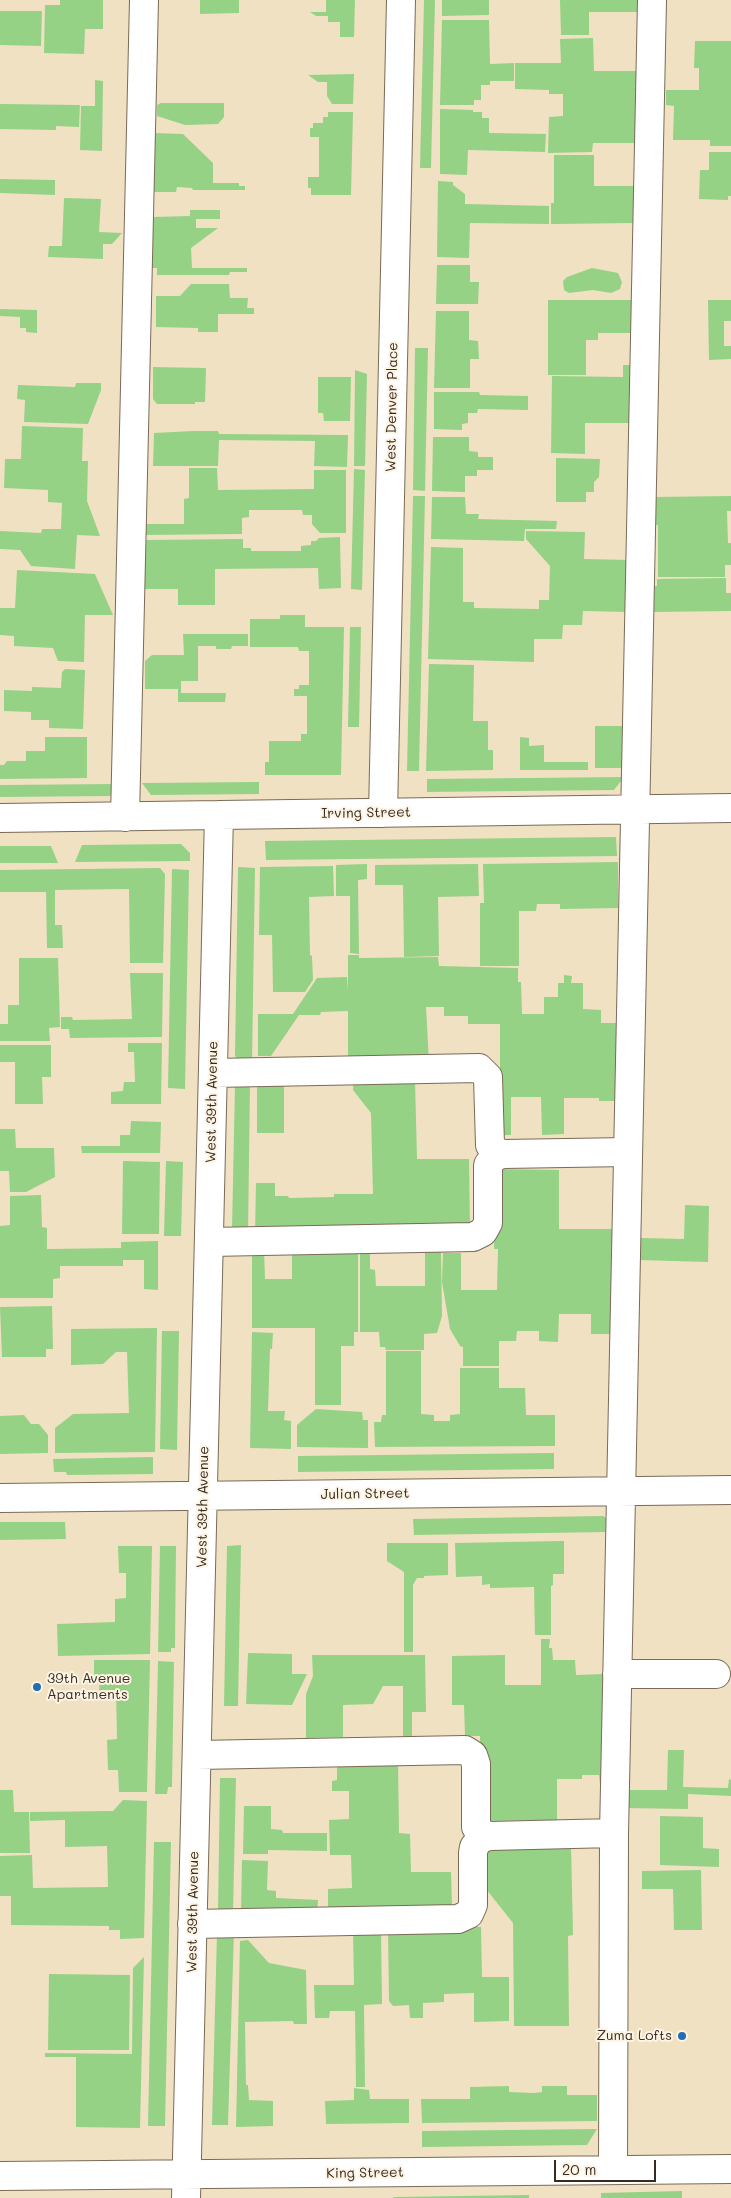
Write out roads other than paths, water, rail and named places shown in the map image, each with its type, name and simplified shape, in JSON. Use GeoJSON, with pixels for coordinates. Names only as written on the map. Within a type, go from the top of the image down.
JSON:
{"type":"FeatureCollection","features":[{"type":"Feature","properties":{"kind":"street"},"geometry":{"type":"LineString","coordinates":[[126,817],[144,0]]}},
{"type":"Feature","properties":{"kind":"street","name":"West Denver Place"},"geometry":{"type":"LineString","coordinates":[[383,813],[401,0]]}},
{"type":"Feature","properties":{"kind":"street"},"geometry":{"type":"LineString","coordinates":[[613,2170],[614,1834],[652,0]]}},
{"type":"Feature","properties":{"kind":"street","name":"Irving Street"},"geometry":{"type":"LineString","coordinates":[[0,818],[731,808]]}},
{"type":"Feature","properties":{"kind":"street","name":"West 39th Avenue"},"geometry":{"type":"LineString","coordinates":[[186,2186],[219,815]]}},
{"type":"Feature","properties":{"kind":"street"},"geometry":{"type":"LineString","coordinates":[[213,1073],[479,1068],[488,1077],[490,1145],[496,1152],[503,1154]]}},
{"type":"Feature","properties":{"kind":"street"},"geometry":{"type":"LineString","coordinates":[[209,1242],[478,1236],[483,1232],[488,1223],[488,1165],[494,1156],[503,1154],[628,1152]]}},
{"type":"Feature","properties":{"kind":"street","name":"Julian Street"},"geometry":{"type":"LineString","coordinates":[[0,1498],[731,1490]]}},
{"type":"Feature","properties":{"kind":"street"},"geometry":{"type":"LineString","coordinates":[[617,1674],[716,1674]]}},
{"type":"Feature","properties":{"kind":"street"},"geometry":{"type":"LineString","coordinates":[[197,1755],[464,1750],[472,1755],[476,1764],[476,1827],[483,1834],[490,1836]]}},
{"type":"Feature","properties":{"kind":"street"},"geometry":{"type":"LineString","coordinates":[[192,1924],[464,1918],[469,1914],[474,1904],[474,1847],[481,1838],[490,1836],[614,1834]]}},
{"type":"Feature","properties":{"kind":"street","name":"King Street"},"geometry":{"type":"LineString","coordinates":[[0,2176],[186,2186],[613,2170],[731,2169]]}},
{"type":"Feature","properties":{"kind":"place","name":"39th Avenue Apartments"},"geometry":{"type":"Point","coordinates":[37,1687]}},
{"type":"Feature","properties":{"kind":"place","name":"Zuma Lofts"},"geometry":{"type":"Point","coordinates":[682,2036]}}]}
